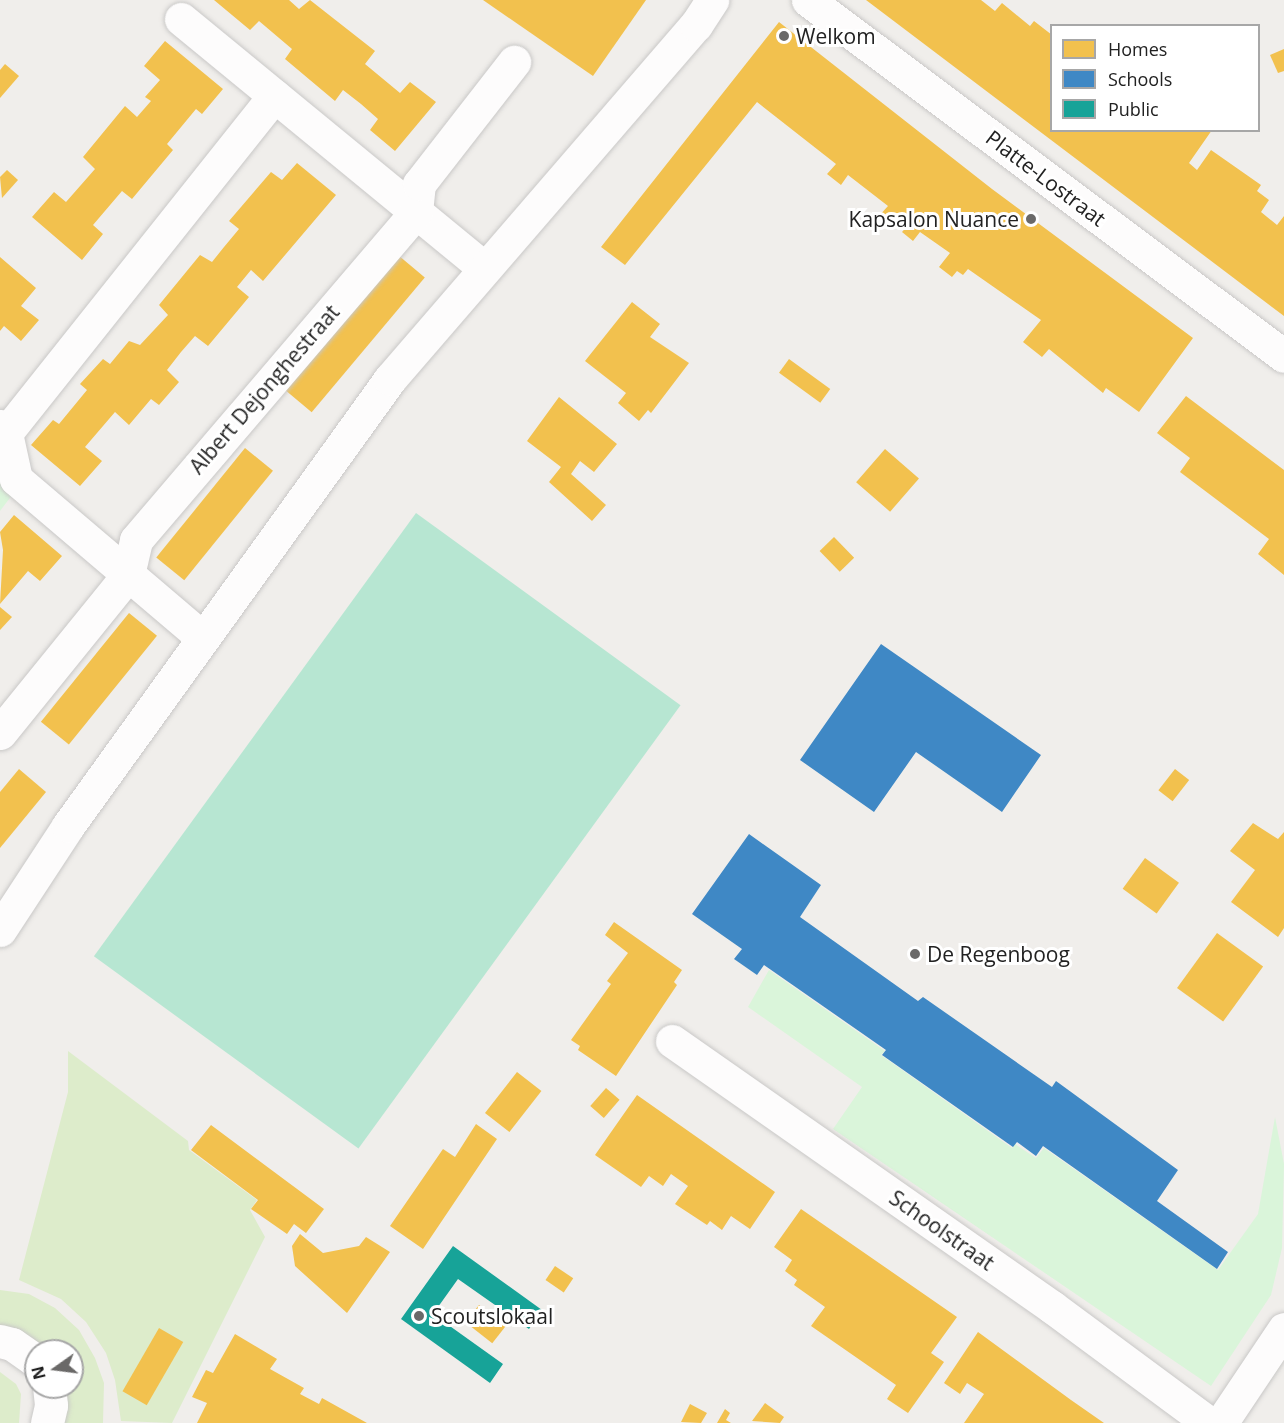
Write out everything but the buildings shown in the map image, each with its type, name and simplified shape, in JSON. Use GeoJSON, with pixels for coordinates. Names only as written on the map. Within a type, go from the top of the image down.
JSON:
{"type":"FeatureCollection","features":[{"type":"Feature","properties":{"kind":"street"},"geometry":{"type":"LineString","coordinates":[[0,930],[68,826],[390,379],[696,25],[712,0]]}},
{"type":"Feature","properties":{"kind":"street","name":"Platte-Lostraat"},"geometry":{"type":"LineString","coordinates":[[808,0],[1284,356]]}},
{"type":"Feature","properties":{"kind":"street"},"geometry":{"type":"LineString","coordinates":[[181,19],[484,268]]}},
{"type":"Feature","properties":{"kind":"street"},"geometry":{"type":"LineString","coordinates":[[416,212],[419,184],[514,62]]}},
{"type":"Feature","properties":{"kind":"street"},"geometry":{"type":"LineString","coordinates":[[203,638],[16,478],[3,430],[274,96]]}},
{"type":"Feature","properties":{"kind":"street","name":"Albert Dejonghestraat"},"geometry":{"type":"LineString","coordinates":[[0,733],[128,575],[136,540],[416,212]]}},
{"type":"Feature","properties":{"kind":"street","name":"Schoolstraat"},"geometry":{"type":"LineString","coordinates":[[672,1041],[1052,1307],[1209,1423]]}},
{"type":"Feature","properties":{"kind":"street"},"geometry":{"type":"LineString","coordinates":[[1221,1423],[1284,1329]]}},
{"type":"Feature","properties":{"kind":"street"},"geometry":{"type":"LineString","coordinates":[[0,1341],[12,1344],[24,1352]]}},
{"type":"Feature","properties":{"kind":"street"},"geometry":{"type":"LineString","coordinates":[[47,1423],[50,1399]]}},
{"type":"Feature","properties":{"kind":"green space"},"geometry":{"type":"Polygon","coordinates":[[[0,476],[16,490],[0,511],[0,476]]]}},
{"type":"Feature","properties":{"kind":"green space"},"geometry":{"type":"Polygon","coordinates":[[[416,513],[681,705],[358,1149],[94,956],[416,513]]]}},
{"type":"Feature","properties":{"kind":"green space"},"geometry":{"type":"Polygon","coordinates":[[[769,970],[885,1051],[881,1055],[1012,1148],[1015,1144],[1036,1158],[1044,1148],[1218,1270],[1258,1214],[1275,1117],[1284,1164],[1282,1248],[1271,1295],[1211,1386],[833,1129],[862,1087],[748,1007],[769,970]]]}},
{"type":"Feature","properties":{"kind":"green space"},"geometry":{"type":"Polygon","coordinates":[[[68,1051],[188,1141],[189,1150],[257,1200],[250,1210],[265,1237],[172,1423],[121,1421],[115,1380],[106,1353],[86,1322],[61,1299],[19,1280],[68,1092],[68,1051]]]}},
{"type":"Feature","properties":{"kind":"green space"},"geometry":{"type":"Polygon","coordinates":[[[0,1290],[29,1294],[55,1308],[79,1330],[95,1358],[104,1383],[103,1423],[47,1423],[48,1399],[84,1399],[84,1339],[24,1339],[24,1348],[0,1341],[0,1290]]]}},
{"type":"Feature","properties":{"kind":"green space"},"geometry":{"type":"Polygon","coordinates":[[[0,1372],[16,1384],[21,1394],[19,1423],[0,1423],[0,1372]]]}},
{"type":"Feature","properties":{"kind":"place","name":"Welkom"},"geometry":{"type":"Point","coordinates":[784,36]}},
{"type":"Feature","properties":{"kind":"place","name":"Kapsalon Nuance"},"geometry":{"type":"Point","coordinates":[1031,219]}},
{"type":"Feature","properties":{"kind":"place","name":"De Regenboog"},"geometry":{"type":"Point","coordinates":[915,954]}},
{"type":"Feature","properties":{"kind":"place","name":"Scoutslokaal"},"geometry":{"type":"Point","coordinates":[419,1316]}}]}
